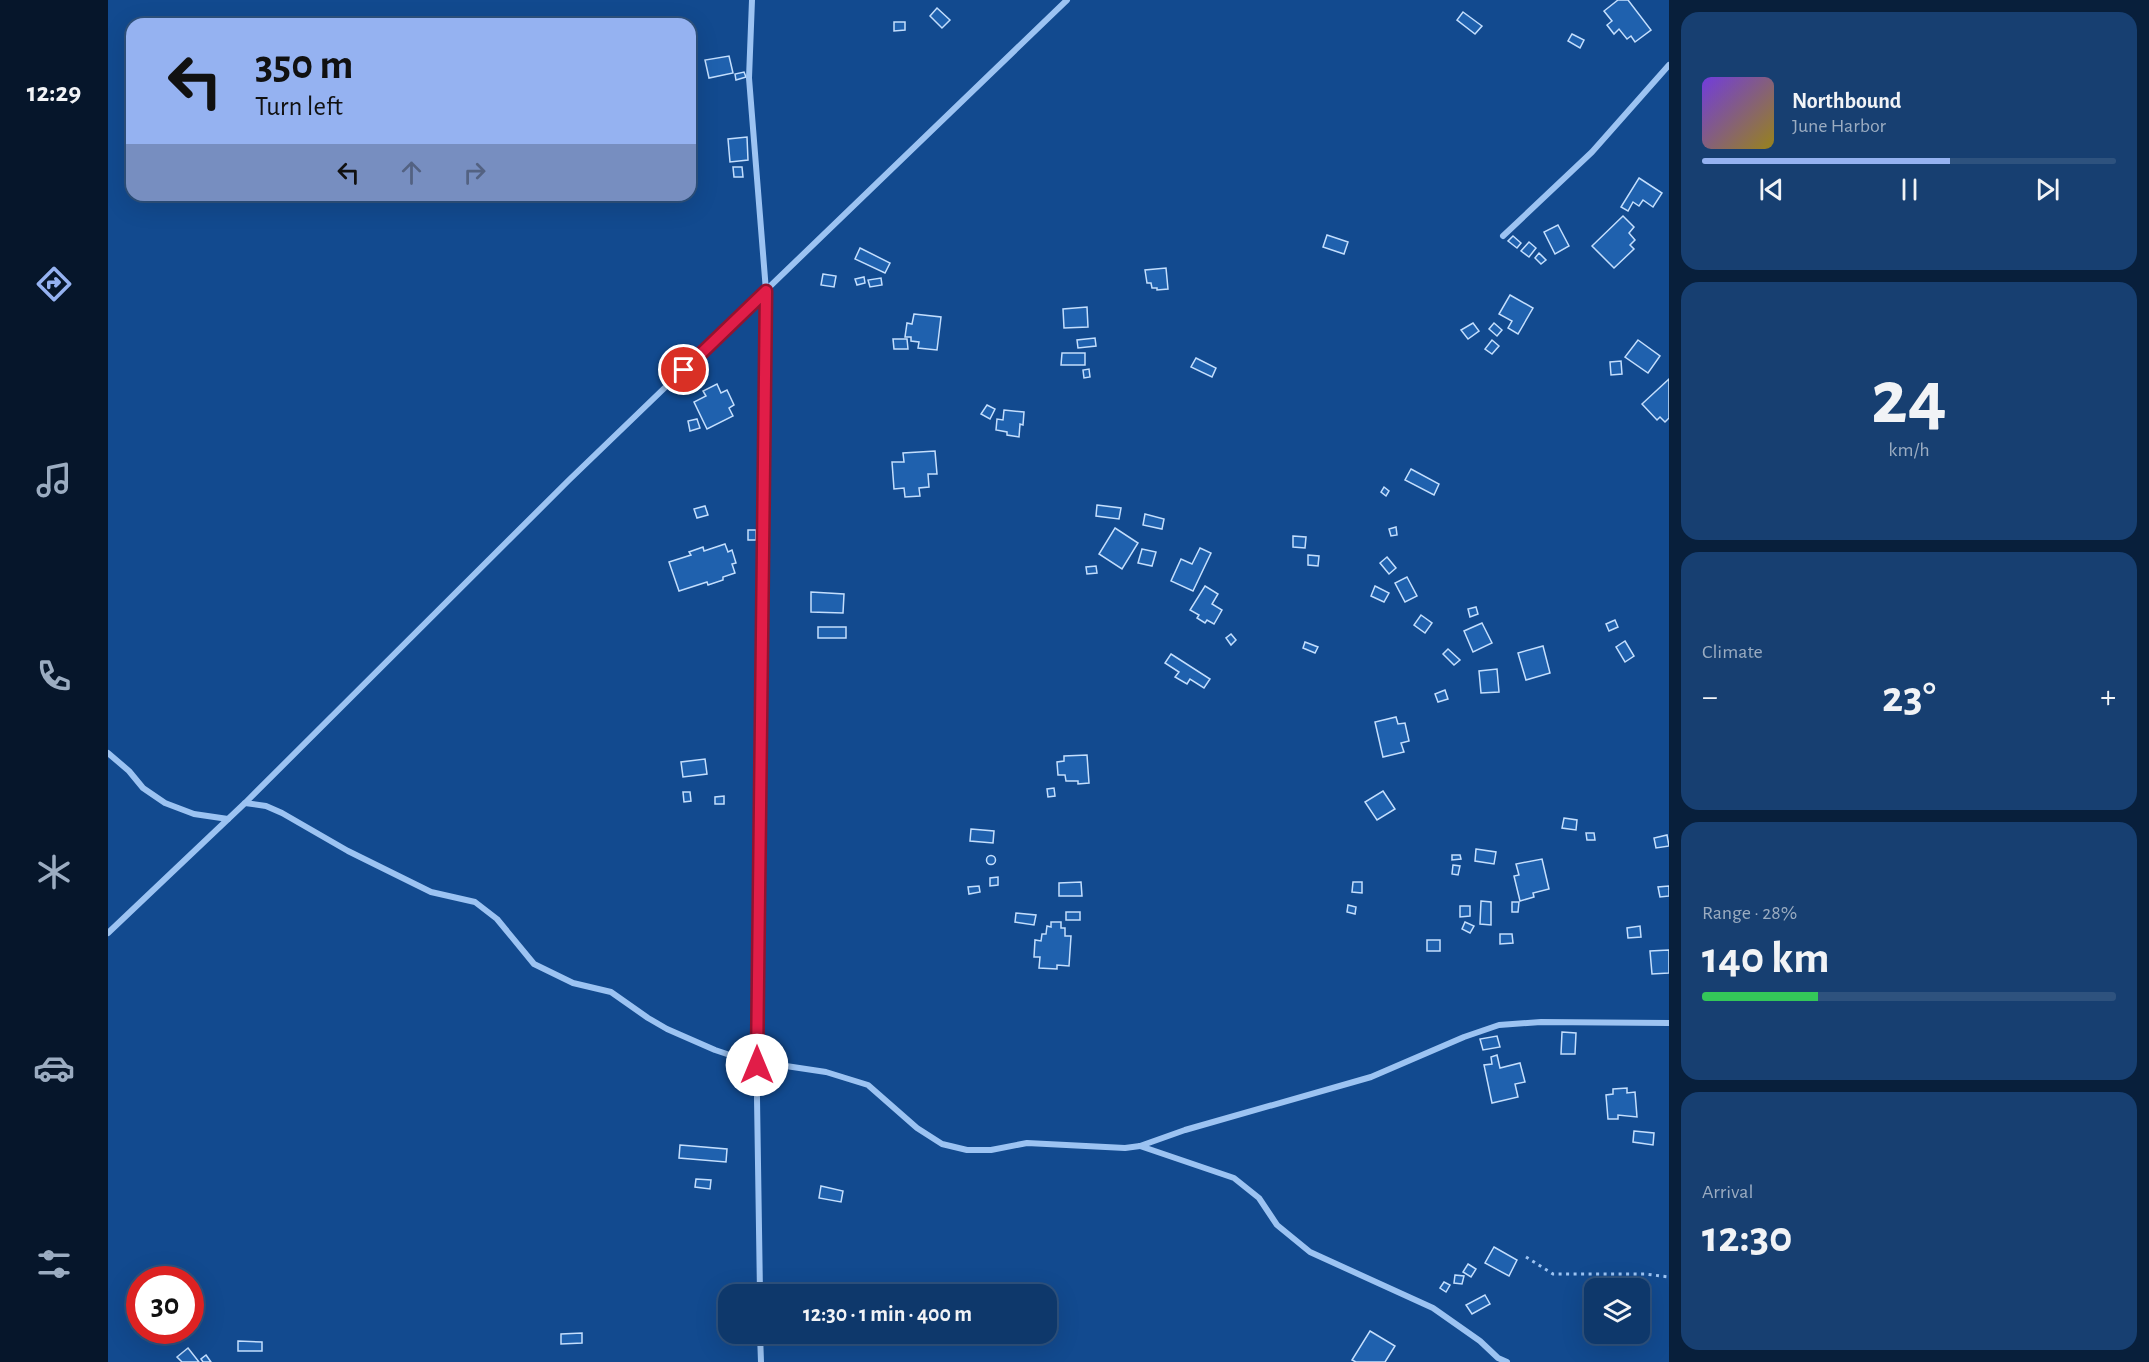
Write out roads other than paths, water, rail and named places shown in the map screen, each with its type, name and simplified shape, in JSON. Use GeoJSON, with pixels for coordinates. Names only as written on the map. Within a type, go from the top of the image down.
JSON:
{"type":"FeatureCollection","features":[{"type":"Feature","properties":{"kind":"street"},"geometry":{"type":"LineString","coordinates":[[752,0],[749,78],[766,291],[757,1065],[760,1284]]}},
{"type":"Feature","properties":{"kind":"street"},"geometry":{"type":"LineString","coordinates":[[108,933],[245,803],[568,480],[1067,0]]}},
{"type":"Feature","properties":{"kind":"street"},"geometry":{"type":"LineString","coordinates":[[1503,236],[1592,152],[1669,65]]}},
{"type":"Feature","properties":{"kind":"street"},"geometry":{"type":"LineString","coordinates":[[108,753],[129,771],[143,788],[165,803],[194,814],[228,819]]}},
{"type":"Feature","properties":{"kind":"street"},"geometry":{"type":"LineString","coordinates":[[245,803],[266,806],[282,813],[348,851],[431,892],[475,902],[497,919],[527,957],[545,970],[573,983],[611,992],[667,1029],[757,1065],[786,1066],[826,1072],[868,1085],[917,1128],[942,1143],[967,1150],[991,1150],[1027,1143],[1125,1148],[1140,1146],[1195,1127],[1371,1077],[1464,1037],[1499,1025],[1541,1022],[1669,1023]]}},
{"type":"Feature","properties":{"kind":"street"},"geometry":{"type":"LineString","coordinates":[[1140,1146],[1234,1178],[1259,1198],[1277,1225],[1310,1252],[1433,1308],[1480,1341],[1498,1358],[1507,1362]]}},
{"type":"Feature","properties":{"kind":"street"},"geometry":{"type":"LineString","coordinates":[[760,1344],[761,1362]]}}]}
